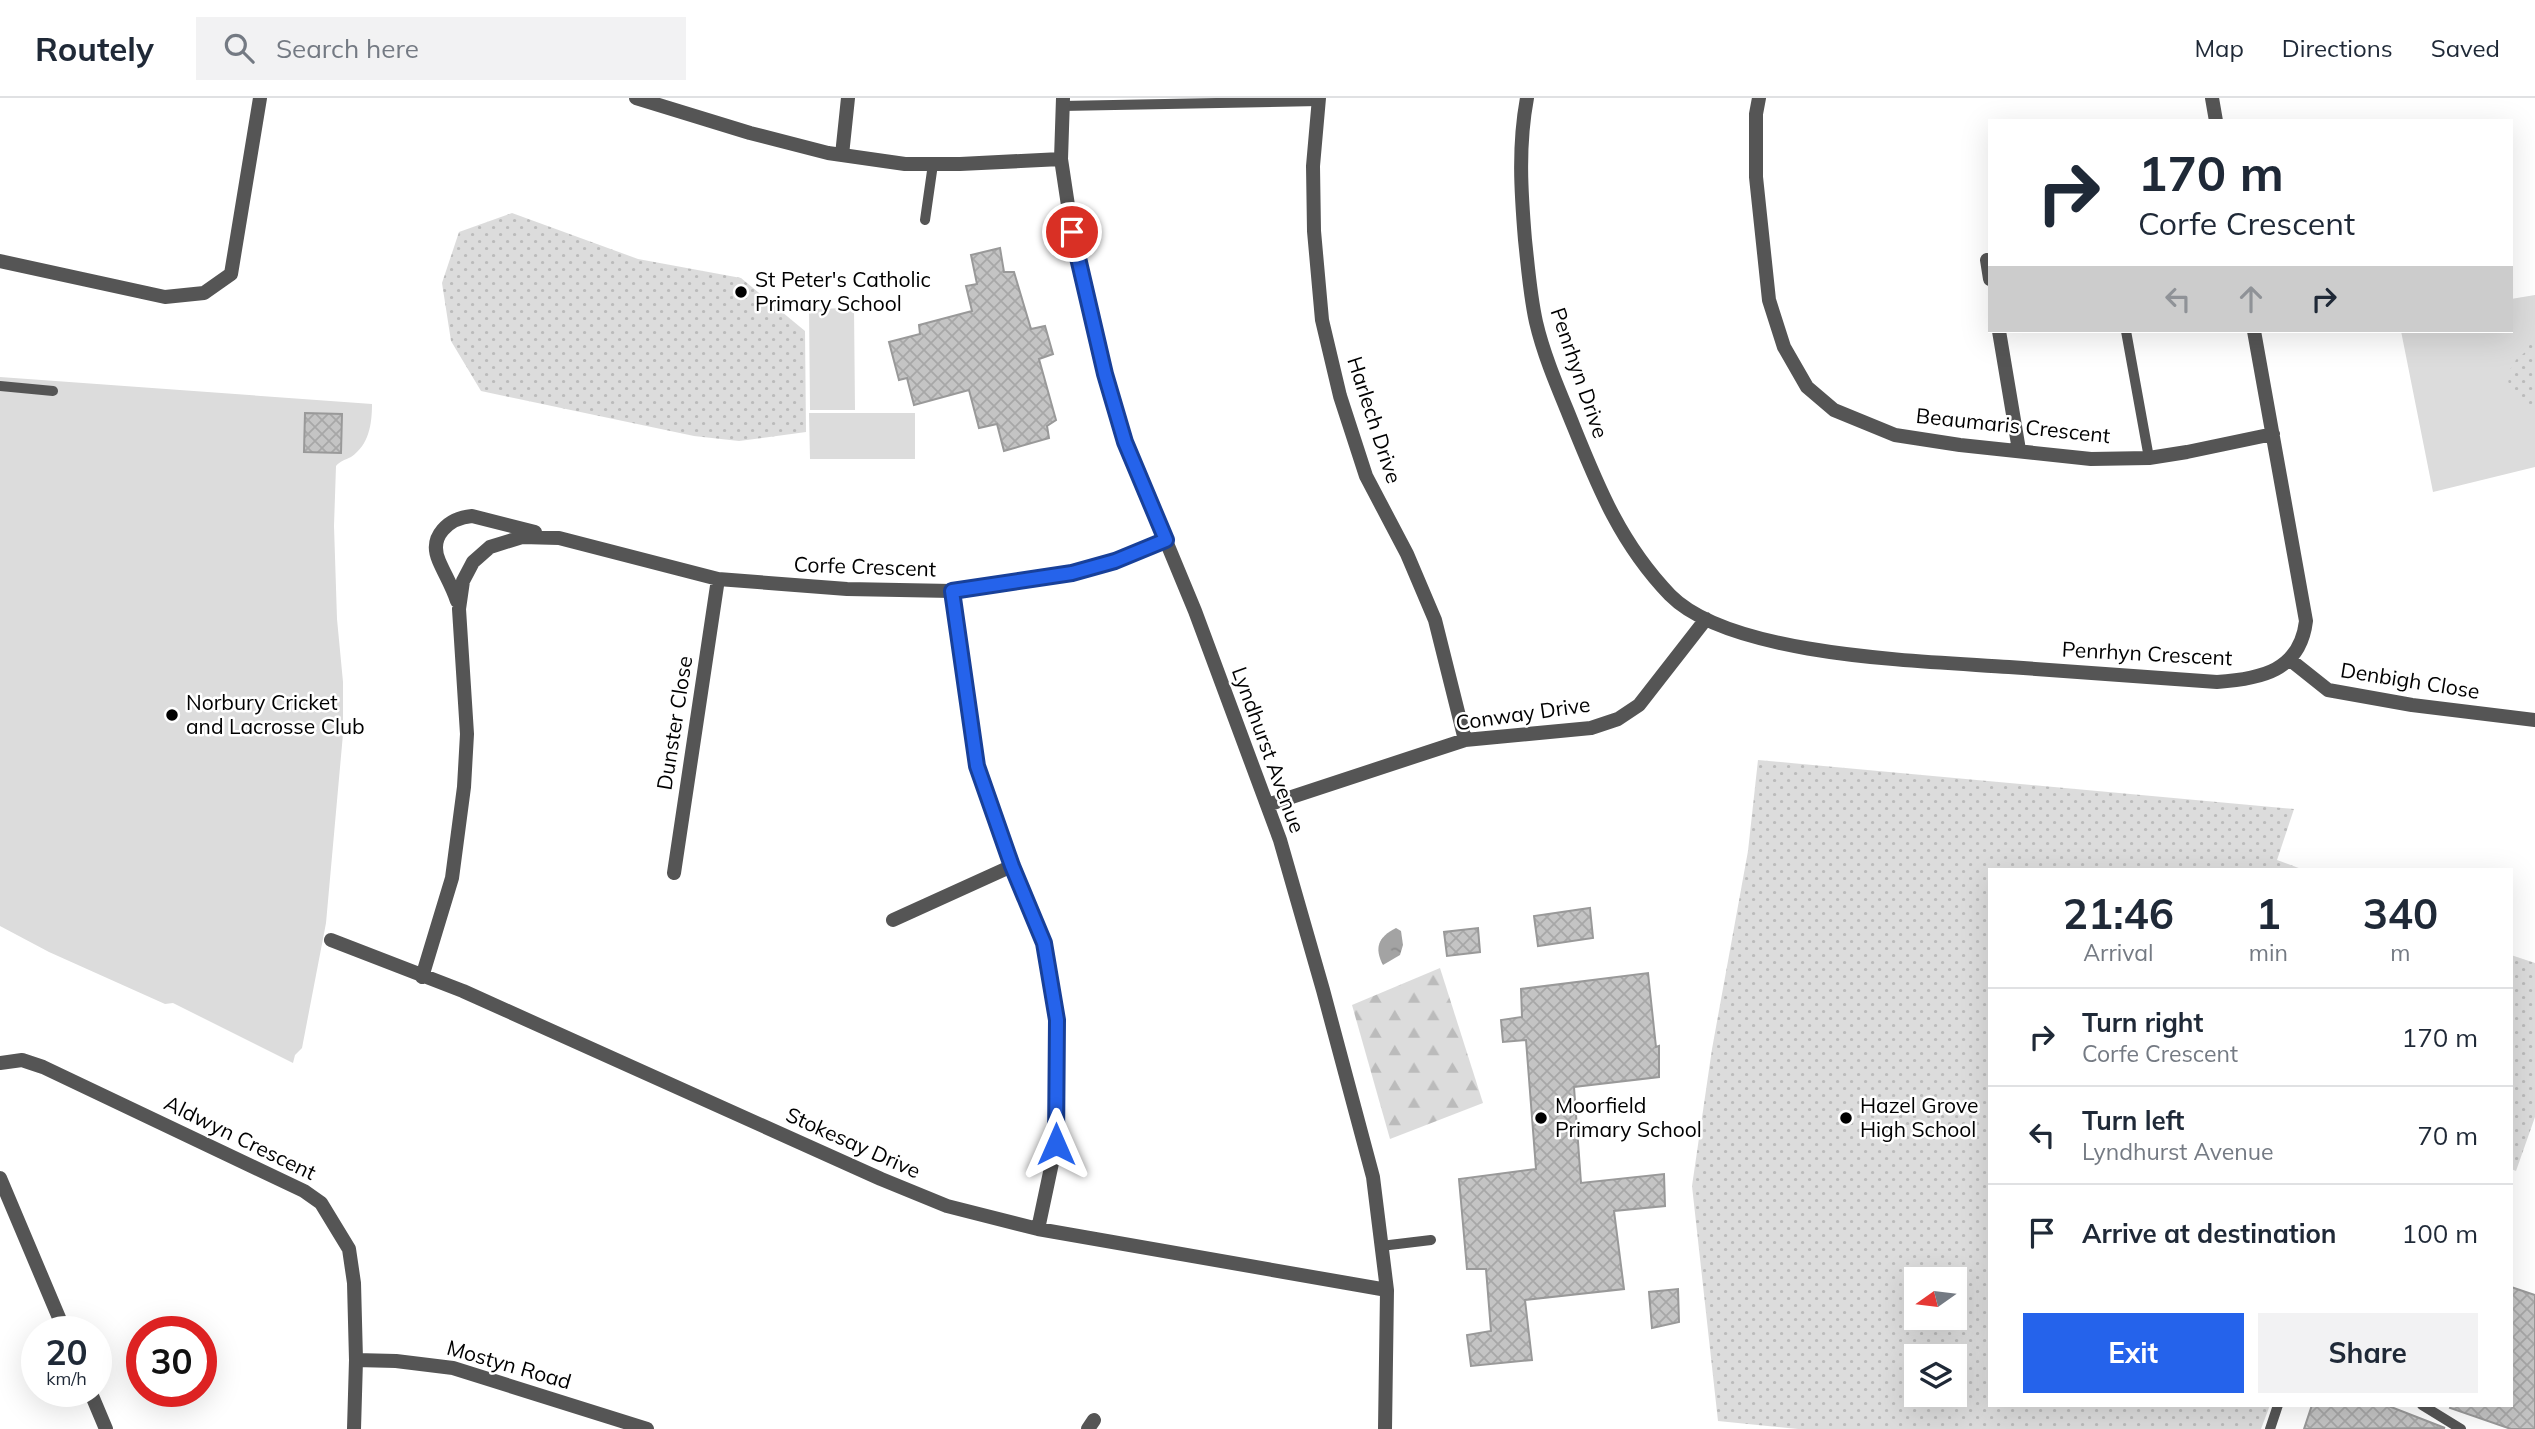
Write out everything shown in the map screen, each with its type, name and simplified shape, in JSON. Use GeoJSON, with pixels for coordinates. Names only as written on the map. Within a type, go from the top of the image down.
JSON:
{"type":"FeatureCollection","features":[{"type":"Feature","properties":{"kind":"street"},"geometry":{"type":"LineString","coordinates":[[0,261],[166,296],[204,293],[231,274],[260,98]]}},
{"type":"Feature","properties":{"kind":"street"},"geometry":{"type":"LineString","coordinates":[[636,98],[750,133],[842,155],[905,164],[1061,159]]}},
{"type":"Feature","properties":{"kind":"street"},"geometry":{"type":"LineString","coordinates":[[842,155],[848,98]]}},
{"type":"Feature","properties":{"kind":"street","name":"Penrhyn Drive"},"geometry":{"type":"LineString","coordinates":[[1527,98],[1522,120],[1520,180],[1529,277],[1537,323],[1555,379],[1607,509],[1635,553],[1672,597],[1706,619]]}},
{"type":"Feature","properties":{"kind":"street","name":"Beaumaris Crescent"},"geometry":{"type":"LineString","coordinates":[[1759,98],[1756,114],[1756,177],[1769,300],[1784,347],[1807,387],[1834,410],[1895,435],[1960,446],[2091,459],[2149,458],[2273,434]]}},
{"type":"Feature","properties":{"kind":"street"},"geometry":{"type":"LineString","coordinates":[[2213,98],[2216,119]]}},
{"type":"Feature","properties":{"kind":"street","name":"Harlech Drive"},"geometry":{"type":"LineString","coordinates":[[1319,99],[1313,166],[1314,231],[1322,320],[1340,397],[1366,476],[1408,554],[1435,620],[1465,740]]}},
{"type":"Feature","properties":{"kind":"street","name":"Lyndhurst Avenue"},"geometry":{"type":"LineString","coordinates":[[1063,102],[1061,159],[1072,232],[1105,374],[1125,442],[1166,540],[1280,840],[1373,1177],[1387,1290],[1385,1429]]}},
{"type":"Feature","properties":{"kind":"street"},"geometry":{"type":"LineString","coordinates":[[1987,260],[1988,266]]}},
{"type":"Feature","properties":{"kind":"street"},"geometry":{"type":"LineString","coordinates":[[1998,333],[2019,450]]}},
{"type":"Feature","properties":{"kind":"street"},"geometry":{"type":"LineString","coordinates":[[2254,333],[2306,621],[2304,636],[2289,659]]}},
{"type":"Feature","properties":{"kind":"street","name":"Corfe Crescent"},"geometry":{"type":"LineString","coordinates":[[459,609],[452,585],[437,558],[438,539],[445,525],[461,517],[472,516],[718,579],[847,589],[952,591],[1072,573],[1115,561],[1166,540]]}},
{"type":"Feature","properties":{"kind":"street","name":"Corfe Crescent"},"geometry":{"type":"LineString","coordinates":[[422,976],[452,878],[464,787],[467,734],[459,609],[463,581],[473,562],[490,547],[522,537],[559,538]]}},
{"type":"Feature","properties":{"kind":"street","name":"Dunster Close"},"geometry":{"type":"LineString","coordinates":[[674,873],[718,579]]}},
{"type":"Feature","properties":{"kind":"street"},"geometry":{"type":"LineString","coordinates":[[952,591],[977,766],[1012,866],[1044,943],[1057,1020],[1056,1144],[1038,1229]]}},
{"type":"Feature","properties":{"kind":"street","name":"Penrhyn Crescent"},"geometry":{"type":"LineString","coordinates":[[1706,619],[1784,644],[1825,651],[2217,682],[2258,677],[2278,669],[2289,659]]}},
{"type":"Feature","properties":{"kind":"street","name":"Conway Drive"},"geometry":{"type":"LineString","coordinates":[[1267,805],[1465,740],[1591,728],[1618,719],[1639,705],[1706,619]]}},
{"type":"Feature","properties":{"kind":"street","name":"Denbigh Close"},"geometry":{"type":"LineString","coordinates":[[2289,659],[2328,690],[2412,705],[2535,720]]}},
{"type":"Feature","properties":{"kind":"street"},"geometry":{"type":"LineString","coordinates":[[893,920],[1012,866]]}},
{"type":"Feature","properties":{"kind":"street","name":"Stokesay Drive"},"geometry":{"type":"LineString","coordinates":[[331,940],[463,991],[947,1206],[1038,1229],[1387,1290]]}},
{"type":"Feature","properties":{"kind":"street","name":"Aldwyn Crescent"},"geometry":{"type":"LineString","coordinates":[[0,1063],[22,1060],[43,1067],[304,1191],[321,1203],[349,1249],[354,1283],[354,1429]]}},
{"type":"Feature","properties":{"kind":"street"},"geometry":{"type":"LineString","coordinates":[[0,1178],[58,1316]]}},
{"type":"Feature","properties":{"kind":"street","name":"Mostyn Road"},"geometry":{"type":"LineString","coordinates":[[356,1360],[396,1361],[453,1368],[612,1423],[647,1429]]}},
{"type":"Feature","properties":{"kind":"street"},"geometry":{"type":"LineString","coordinates":[[97,1407],[106,1429]]}},
{"type":"Feature","properties":{"kind":"lane"},"geometry":{"type":"LineString","coordinates":[[1063,102],[1319,99]]}},
{"type":"Feature","properties":{"kind":"lane"},"geometry":{"type":"LineString","coordinates":[[926,220],[933,164]]}},
{"type":"Feature","properties":{"kind":"lane"},"geometry":{"type":"LineString","coordinates":[[2126,333],[2149,458]]}},
{"type":"Feature","properties":{"kind":"lane"},"geometry":{"type":"LineString","coordinates":[[0,386],[53,391]]}},
{"type":"Feature","properties":{"kind":"lane"},"geometry":{"type":"LineString","coordinates":[[1381,1246],[1431,1240]]}},
{"type":"Feature","properties":{"kind":"lane"},"geometry":{"type":"LineString","coordinates":[[2270,1429],[2277,1407]]}},
{"type":"Feature","properties":{"kind":"lane"},"geometry":{"type":"LineString","coordinates":[[2425,1407],[2461,1429]]}},
{"type":"Feature","properties":{"kind":"green space"},"geometry":{"type":"Polygon","coordinates":[[[512,213],[638,259],[741,278],[805,331],[806,432],[739,441],[694,436],[481,391],[451,341],[442,283],[459,232],[512,213]]]}},
{"type":"Feature","properties":{"kind":"green space"},"geometry":{"type":"Polygon","coordinates":[[[2535,295],[2535,467],[2433,492],[2401,333],[2513,333],[2513,299],[2535,295]]]}},
{"type":"Feature","properties":{"kind":"green space"},"geometry":{"type":"Polygon","coordinates":[[[854,308],[855,410],[810,410],[809,309],[854,308]]]}},
{"type":"Feature","properties":{"kind":"green space"},"geometry":{"type":"Polygon","coordinates":[[[2528,335],[2535,335],[2535,408],[2515,395],[2508,376],[2517,359],[2529,349],[2528,335]]]}},
{"type":"Feature","properties":{"kind":"green space","name":"Norbury Cricket and Lacrosse Club"},"geometry":{"type":"Polygon","coordinates":[[[0,377],[372,404],[366,440],[357,452],[336,466],[334,526],[337,619],[343,682],[343,734],[326,923],[302,1048],[295,1055],[293,1063],[173,1003],[165,1004],[49,952],[0,926],[0,377]]]}},
{"type":"Feature","properties":{"kind":"green space"},"geometry":{"type":"Polygon","coordinates":[[[809,413],[915,413],[915,459],[810,459],[809,413]]]}},
{"type":"Feature","properties":{"kind":"green space","name":"Hazel Grove High School"},"geometry":{"type":"Polygon","coordinates":[[[1758,760],[2294,809],[2277,860],[2299,868],[1988,868],[1988,1407],[2269,1407],[2261,1429],[1798,1429],[1718,1421],[1692,1186],[1712,1049],[1748,851],[1758,760]]]}},
{"type":"Feature","properties":{"kind":"green space"},"geometry":{"type":"Polygon","coordinates":[[[2513,956],[2535,963],[2535,1117],[2516,1171],[2513,1170],[2513,956]]]}},
{"type":"Feature","properties":{"kind":"green space"},"geometry":{"type":"Polygon","coordinates":[[[1440,968],[1483,1103],[1390,1139],[1352,1005],[1440,968]]]}},
{"type":"Feature","properties":{"kind":"water"},"geometry":{"type":"Polygon","coordinates":[[[1396,928],[1401,931],[1403,945],[1400,955],[1383,965],[1379,944],[1385,935],[1396,928]]]}},
{"type":"Feature","properties":{"kind":"building"},"geometry":{"type":"Polygon","coordinates":[[[1000,248],[1004,272],[1014,272],[1031,329],[1045,326],[1053,354],[1039,359],[1056,420],[1047,426],[1049,438],[1004,451],[997,424],[979,428],[969,390],[914,405],[907,378],[899,380],[889,342],[920,334],[919,325],[972,311],[966,286],[977,284],[971,255],[1000,248]]]}},
{"type":"Feature","properties":{"kind":"building"},"geometry":{"type":"Polygon","coordinates":[[[305,413],[342,414],[341,453],[304,452],[305,413]]]}},
{"type":"Feature","properties":{"kind":"building"},"geometry":{"type":"Polygon","coordinates":[[[1590,908],[1593,938],[1538,946],[1534,916],[1590,908]]]}},
{"type":"Feature","properties":{"kind":"building"},"geometry":{"type":"Polygon","coordinates":[[[1478,928],[1480,952],[1447,956],[1444,932],[1478,928]]]}},
{"type":"Feature","properties":{"kind":"building"},"geometry":{"type":"Polygon","coordinates":[[[1648,973],[1656,1047],[1659,1046],[1659,1077],[1574,1087],[1581,1183],[1664,1174],[1665,1206],[1614,1211],[1624,1289],[1525,1300],[1532,1360],[1471,1366],[1467,1335],[1491,1331],[1486,1269],[1467,1269],[1459,1179],[1536,1169],[1526,1040],[1503,1042],[1501,1020],[1522,1017],[1521,989],[1648,973]]]}},
{"type":"Feature","properties":{"kind":"building"},"geometry":{"type":"Polygon","coordinates":[[[2513,1288],[2535,1295],[2535,1429],[2511,1429],[2450,1408],[2513,1407],[2513,1288]]]}},
{"type":"Feature","properties":{"kind":"building"},"geometry":{"type":"Polygon","coordinates":[[[1678,1289],[1679,1322],[1652,1328],[1649,1292],[1678,1289]]]}},
{"type":"Feature","properties":{"kind":"building"},"geometry":{"type":"Polygon","coordinates":[[[2311,1407],[2391,1407],[2445,1428],[2304,1429],[2311,1407]]]}},
{"type":"Feature","properties":{"kind":"place","name":"St Peter's Catholic Primary School"},"geometry":{"type":"Point","coordinates":[741,292]}},
{"type":"Feature","properties":{"kind":"place","name":"Norbury Cricket and Lacrosse Club"},"geometry":{"type":"Point","coordinates":[172,715]}},
{"type":"Feature","properties":{"kind":"place","name":"Moorfield Primary School"},"geometry":{"type":"Point","coordinates":[1541,1118]}},
{"type":"Feature","properties":{"kind":"place","name":"Hazel Grove High School"},"geometry":{"type":"Point","coordinates":[1846,1118]}},
{"type":"Feature","properties":{"kind":"route"},"geometry":{"type":"LineString","coordinates":[[1056,1144],[1057,1020],[1044,943],[1012,866],[977,766],[952,591],[1072,573],[1115,561],[1166,540],[1125,442],[1105,374],[1072,232]]}}]}
